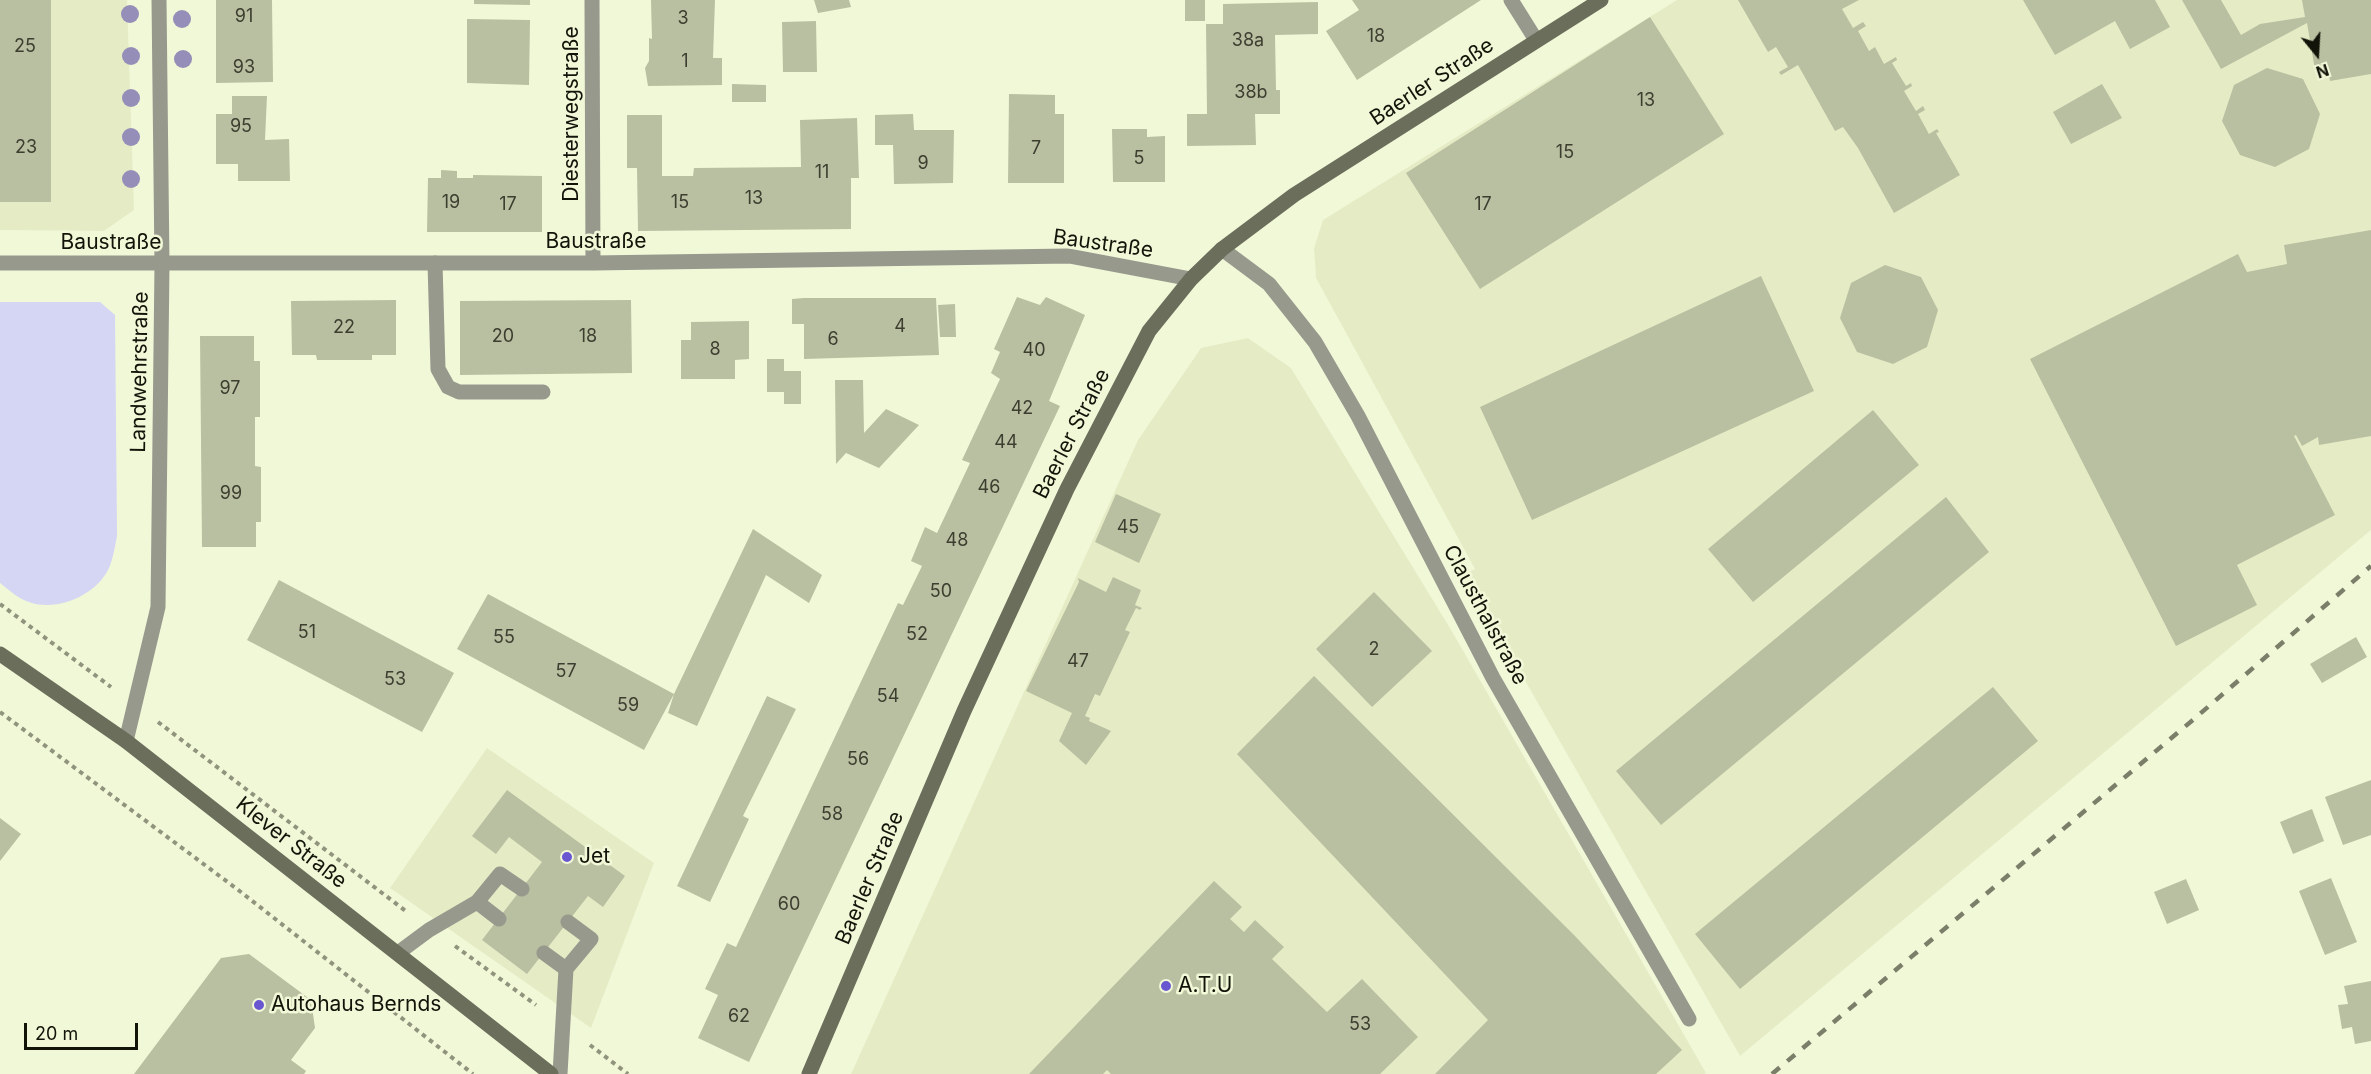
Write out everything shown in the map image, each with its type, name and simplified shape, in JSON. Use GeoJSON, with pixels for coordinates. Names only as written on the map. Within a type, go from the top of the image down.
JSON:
{"type":"FeatureCollection","features":[{"type":"Feature","properties":{"kind":"main road","name":"Baerler Straße"},"geometry":{"type":"LineString","coordinates":[[809,1074],[964,711],[1066,489],[1149,331],[1191,279],[1221,249],[1294,195],[1601,0]]}},
{"type":"Feature","properties":{"kind":"main road","name":"Klever Straße"},"geometry":{"type":"LineString","coordinates":[[0,654],[126,741],[551,1074]]}},
{"type":"Feature","properties":{"kind":"street","name":"Landwehrstraße"},"geometry":{"type":"LineString","coordinates":[[126,741],[158,607],[162,264],[159,0]]}},
{"type":"Feature","properties":{"kind":"street","name":"Diesterwegstraße"},"geometry":{"type":"LineString","coordinates":[[592,0],[593,263]]}},
{"type":"Feature","properties":{"kind":"street"},"geometry":{"type":"LineString","coordinates":[[1511,0],[1536,40]]}},
{"type":"Feature","properties":{"kind":"street","name":"Clausthalstraße"},"geometry":{"type":"LineString","coordinates":[[1221,249],[1269,284],[1315,342],[1358,416],[1493,678],[1689,1019]]}},
{"type":"Feature","properties":{"kind":"street","name":"Baustraße"},"geometry":{"type":"LineString","coordinates":[[0,263],[593,263],[1069,256],[1191,279]]}},
{"type":"Feature","properties":{"kind":"street"},"geometry":{"type":"LineString","coordinates":[[435,263],[438,369],[441,379],[448,387],[459,392],[543,392]]}},
{"type":"Feature","properties":{"kind":"street"},"geometry":{"type":"LineString","coordinates":[[398,953],[429,930],[477,902],[500,873],[522,888]]}},
{"type":"Feature","properties":{"kind":"street"},"geometry":{"type":"LineString","coordinates":[[477,902],[498,919]]}},
{"type":"Feature","properties":{"kind":"street"},"geometry":{"type":"LineString","coordinates":[[560,1074],[566,969],[591,939],[568,922]]}},
{"type":"Feature","properties":{"kind":"street"},"geometry":{"type":"LineString","coordinates":[[544,953],[566,969]]}},
{"type":"Feature","properties":{"kind":"path"},"geometry":{"type":"LineString","coordinates":[[0,604],[429,930],[470,955],[628,1074]]}},
{"type":"Feature","properties":{"kind":"path"},"geometry":{"type":"LineString","coordinates":[[0,712],[237,889],[473,1074]]}},
{"type":"Feature","properties":{"kind":"shaded area"},"geometry":{"type":"Polygon","coordinates":[[[0,0],[127,0],[134,210],[104,231],[0,230],[0,0]]]}},
{"type":"Feature","properties":{"kind":"shaded area"},"geometry":{"type":"Polygon","coordinates":[[[1677,0],[2371,0],[2371,530],[1740,1056],[1464,574],[1475,569],[1316,278],[1314,248],[1323,220],[1677,0]]]}},
{"type":"Feature","properties":{"kind":"shaded area"},"geometry":{"type":"Polygon","coordinates":[[[0,302],[100,302],[115,315],[117,536],[115,548],[109,568],[96,586],[76,598],[54,605],[28,602],[0,583],[0,302]]]}},
{"type":"Feature","properties":{"kind":"shaded area"},"geometry":{"type":"Polygon","coordinates":[[[1248,338],[1291,368],[1450,628],[1706,1073],[851,1074],[1138,440],[1201,348],[1248,338]]]}},
{"type":"Feature","properties":{"kind":"shaded area"},"geometry":{"type":"Polygon","coordinates":[[[487,748],[654,863],[591,1028],[390,888],[487,748]]]}},
{"type":"Feature","properties":{"kind":"building"},"geometry":{"type":"Polygon","coordinates":[[[0,0],[51,0],[51,202],[0,202],[0,0]]]}},
{"type":"Feature","properties":{"kind":"building"},"geometry":{"type":"Polygon","coordinates":[[[216,0],[272,0],[273,82],[216,83],[216,0]]]}},
{"type":"Feature","properties":{"kind":"building"},"geometry":{"type":"Polygon","coordinates":[[[474,0],[530,0],[530,5],[474,4],[474,0]]]}},
{"type":"Feature","properties":{"kind":"building"},"geometry":{"type":"Polygon","coordinates":[[[651,0],[715,0],[713,58],[722,58],[722,85],[648,86],[645,68],[649,61],[649,38],[652,39],[651,0]]]}},
{"type":"Feature","properties":{"kind":"building"},"geometry":{"type":"Polygon","coordinates":[[[814,0],[849,0],[851,7],[818,13],[814,0]]]}},
{"type":"Feature","properties":{"kind":"building"},"geometry":{"type":"Polygon","coordinates":[[[1185,0],[1205,0],[1205,21],[1185,21],[1185,0]]]}},
{"type":"Feature","properties":{"kind":"building"},"geometry":{"type":"Polygon","coordinates":[[[1352,0],[1481,0],[1357,80],[1326,31],[1359,10],[1352,0]]]}},
{"type":"Feature","properties":{"kind":"building"},"geometry":{"type":"Polygon","coordinates":[[[1738,0],[1859,0],[1842,9],[1853,28],[1863,22],[1866,26],[1858,31],[1869,51],[1875,47],[1884,64],[1896,57],[1897,60],[1892,63],[1906,86],[1911,83],[1912,86],[1904,91],[1916,111],[1923,106],[1925,110],[1918,114],[1929,134],[1937,129],[1939,132],[1936,133],[1960,175],[1894,213],[1858,148],[1843,127],[1835,131],[1798,65],[1781,75],[1779,72],[1788,67],[1776,47],[1768,52],[1738,0]]]}},
{"type":"Feature","properties":{"kind":"building"},"geometry":{"type":"Polygon","coordinates":[[[2023,0],[2155,0],[2170,27],[2130,49],[2115,21],[2055,55],[2023,0]]]}},
{"type":"Feature","properties":{"kind":"building"},"geometry":{"type":"Polygon","coordinates":[[[2182,0],[2221,0],[2241,35],[2260,24],[2305,17],[2302,0],[2371,0],[2371,74],[2330,81],[2328,68],[2315,70],[2307,23],[2221,69],[2182,0]]]}},
{"type":"Feature","properties":{"kind":"building"},"geometry":{"type":"Polygon","coordinates":[[[1318,2],[1318,34],[1275,35],[1276,90],[1280,90],[1280,114],[1255,114],[1256,145],[1187,146],[1187,114],[1207,114],[1206,24],[1223,24],[1223,4],[1318,2]]]}},
{"type":"Feature","properties":{"kind":"building"},"geometry":{"type":"Polygon","coordinates":[[[1650,17],[1724,134],[1480,289],[1406,173],[1650,17]]]}},
{"type":"Feature","properties":{"kind":"building"},"geometry":{"type":"Polygon","coordinates":[[[467,19],[530,20],[529,85],[467,83],[467,19]]]}},
{"type":"Feature","properties":{"kind":"building"},"geometry":{"type":"Polygon","coordinates":[[[816,21],[817,72],[783,72],[782,22],[816,21]]]}},
{"type":"Feature","properties":{"kind":"building"},"geometry":{"type":"Polygon","coordinates":[[[2267,68],[2303,79],[2320,114],[2309,149],[2275,167],[2240,155],[2222,121],[2234,85],[2267,68]]]}},
{"type":"Feature","properties":{"kind":"building"},"geometry":{"type":"Polygon","coordinates":[[[732,84],[766,85],[766,102],[732,102],[732,84]]]}},
{"type":"Feature","properties":{"kind":"building"},"geometry":{"type":"Polygon","coordinates":[[[2102,84],[2122,118],[2071,144],[2053,112],[2102,84]]]}},
{"type":"Feature","properties":{"kind":"building"},"geometry":{"type":"Polygon","coordinates":[[[1009,94],[1055,95],[1055,114],[1064,114],[1064,183],[1008,183],[1009,94]]]}},
{"type":"Feature","properties":{"kind":"building"},"geometry":{"type":"Polygon","coordinates":[[[232,96],[267,96],[265,140],[289,139],[290,181],[238,181],[238,164],[216,164],[216,114],[232,114],[232,96]]]}},
{"type":"Feature","properties":{"kind":"building"},"geometry":{"type":"Polygon","coordinates":[[[913,114],[914,130],[954,130],[953,183],[894,184],[893,145],[875,145],[875,115],[913,114]]]}},
{"type":"Feature","properties":{"kind":"building"},"geometry":{"type":"Polygon","coordinates":[[[627,115],[662,115],[662,176],[693,176],[694,168],[801,167],[800,120],[857,118],[859,178],[851,178],[851,229],[638,231],[637,168],[627,168],[627,115]]]}},
{"type":"Feature","properties":{"kind":"building"},"geometry":{"type":"Polygon","coordinates":[[[1112,129],[1147,129],[1147,137],[1165,136],[1165,182],[1113,182],[1112,129]]]}},
{"type":"Feature","properties":{"kind":"building"},"geometry":{"type":"Polygon","coordinates":[[[441,170],[457,171],[457,178],[473,178],[473,175],[542,176],[542,232],[427,232],[428,178],[441,178],[441,170]]]}},
{"type":"Feature","properties":{"kind":"building"},"geometry":{"type":"Polygon","coordinates":[[[2371,230],[2371,436],[2319,445],[2318,437],[2302,446],[2296,435],[2294,436],[2335,515],[2237,565],[2257,605],[2176,646],[2030,359],[2238,254],[2247,272],[2287,264],[2284,245],[2371,230]]]}},
{"type":"Feature","properties":{"kind":"building"},"geometry":{"type":"Polygon","coordinates":[[[1885,265],[1921,277],[1938,310],[1927,347],[1893,364],[1857,352],[1840,318],[1851,283],[1885,265]]]}},
{"type":"Feature","properties":{"kind":"building"},"geometry":{"type":"Polygon","coordinates":[[[1761,276],[1814,391],[1532,520],[1480,407],[1761,276]]]}},
{"type":"Feature","properties":{"kind":"building"},"geometry":{"type":"Polygon","coordinates":[[[1017,297],[1040,305],[1046,297],[1085,315],[1049,401],[1060,406],[749,1062],[698,1038],[718,995],[705,989],[727,943],[736,947],[898,603],[903,605],[922,566],[911,561],[925,527],[937,533],[970,463],[962,460],[1000,379],[991,373],[1000,352],[994,349],[1017,297]]]}},
{"type":"Feature","properties":{"kind":"building"},"geometry":{"type":"Polygon","coordinates":[[[936,298],[939,355],[804,359],[804,324],[792,324],[792,299],[936,298]]]}},
{"type":"Feature","properties":{"kind":"building"},"geometry":{"type":"Polygon","coordinates":[[[396,300],[396,355],[372,355],[372,360],[317,360],[316,355],[292,355],[291,301],[396,300]]]}},
{"type":"Feature","properties":{"kind":"building"},"geometry":{"type":"Polygon","coordinates":[[[631,300],[632,373],[460,375],[460,301],[631,300]]]}},
{"type":"Feature","properties":{"kind":"building"},"geometry":{"type":"Polygon","coordinates":[[[955,304],[956,337],[940,337],[938,305],[955,304]]]}},
{"type":"Feature","properties":{"kind":"building"},"geometry":{"type":"Polygon","coordinates":[[[749,321],[749,359],[735,360],[735,379],[681,379],[681,340],[691,340],[691,322],[749,321]]]}},
{"type":"Feature","properties":{"kind":"building"},"geometry":{"type":"Polygon","coordinates":[[[200,336],[254,336],[254,361],[260,361],[260,417],[255,417],[255,466],[261,467],[261,522],[256,522],[256,547],[202,547],[200,336]]]}},
{"type":"Feature","properties":{"kind":"building"},"geometry":{"type":"Polygon","coordinates":[[[767,359],[784,359],[784,371],[801,371],[801,404],[784,404],[784,392],[767,392],[767,359]]]}},
{"type":"Feature","properties":{"kind":"building"},"geometry":{"type":"Polygon","coordinates":[[[835,380],[863,380],[864,433],[886,409],[919,425],[879,468],[846,453],[836,464],[835,380]]]}},
{"type":"Feature","properties":{"kind":"building"},"geometry":{"type":"Polygon","coordinates":[[[1873,410],[1919,465],[1753,602],[1708,549],[1873,410]]]}},
{"type":"Feature","properties":{"kind":"building"},"geometry":{"type":"Polygon","coordinates":[[[1116,494],[1161,514],[1139,563],[1095,542],[1116,494]]]}},
{"type":"Feature","properties":{"kind":"building"},"geometry":{"type":"Polygon","coordinates":[[[1946,497],[1989,552],[1661,825],[1616,771],[1946,497]]]}},
{"type":"Feature","properties":{"kind":"building"},"geometry":{"type":"Polygon","coordinates":[[[753,529],[822,575],[809,603],[766,575],[697,726],[668,713],[674,694],[753,529]]]}},
{"type":"Feature","properties":{"kind":"building"},"geometry":{"type":"Polygon","coordinates":[[[1113,577],[1141,590],[1135,605],[1142,608],[1140,610],[1136,608],[1125,630],[1130,632],[1100,696],[1095,694],[1085,716],[1090,718],[1089,721],[1111,731],[1086,765],[1059,741],[1072,713],[1026,691],[1079,582],[1078,578],[1106,592],[1113,577]]]}},
{"type":"Feature","properties":{"kind":"building"},"geometry":{"type":"Polygon","coordinates":[[[279,580],[454,673],[422,732],[247,640],[279,580]]]}},
{"type":"Feature","properties":{"kind":"building"},"geometry":{"type":"Polygon","coordinates":[[[1374,592],[1432,651],[1372,707],[1316,649],[1374,592]]]}},
{"type":"Feature","properties":{"kind":"building"},"geometry":{"type":"Polygon","coordinates":[[[488,594],[674,694],[644,750],[457,649],[488,594]]]}},
{"type":"Feature","properties":{"kind":"building"},"geometry":{"type":"Polygon","coordinates":[[[2356,637],[2367,657],[2322,683],[2310,664],[2356,637]]]}},
{"type":"Feature","properties":{"kind":"building"},"geometry":{"type":"Polygon","coordinates":[[[1314,676],[1574,935],[1682,1050],[1656,1074],[1435,1074],[1488,1020],[1237,754],[1314,676]]]}},
{"type":"Feature","properties":{"kind":"building"},"geometry":{"type":"Polygon","coordinates":[[[1993,687],[2038,741],[1740,989],[1695,934],[1993,687]]]}},
{"type":"Feature","properties":{"kind":"building"},"geometry":{"type":"Polygon","coordinates":[[[767,696],[796,709],[743,816],[749,819],[710,902],[677,886],[767,696]]]}},
{"type":"Feature","properties":{"kind":"building"},"geometry":{"type":"Polygon","coordinates":[[[2371,780],[2371,835],[2343,845],[2325,797],[2371,780]]]}},
{"type":"Feature","properties":{"kind":"building"},"geometry":{"type":"Polygon","coordinates":[[[507,790],[625,876],[603,907],[588,896],[527,974],[482,940],[542,862],[509,837],[496,854],[472,836],[507,790]]]}},
{"type":"Feature","properties":{"kind":"building"},"geometry":{"type":"Polygon","coordinates":[[[2312,809],[2324,841],[2293,854],[2280,822],[2312,809]]]}},
{"type":"Feature","properties":{"kind":"building"},"geometry":{"type":"Polygon","coordinates":[[[0,818],[21,834],[0,861],[0,818]]]}},
{"type":"Feature","properties":{"kind":"building"},"geometry":{"type":"Polygon","coordinates":[[[2331,878],[2357,942],[2325,955],[2299,891],[2331,878]]]}},
{"type":"Feature","properties":{"kind":"building"},"geometry":{"type":"Polygon","coordinates":[[[2186,879],[2199,910],[2167,924],[2154,892],[2186,879]]]}},
{"type":"Feature","properties":{"kind":"building"},"geometry":{"type":"Polygon","coordinates":[[[1214,881],[1242,907],[1230,919],[1244,932],[1255,920],[1284,947],[1272,959],[1327,1012],[1362,979],[1418,1037],[1380,1074],[1111,1074],[1107,1070],[1103,1074],[1029,1074],[1214,881]]]}},
{"type":"Feature","properties":{"kind":"building"},"geometry":{"type":"Polygon","coordinates":[[[249,954],[311,1000],[315,1028],[291,1060],[306,1071],[304,1074],[134,1074],[221,958],[249,954]]]}},
{"type":"Feature","properties":{"kind":"building"},"geometry":{"type":"Polygon","coordinates":[[[2371,981],[2371,1041],[2355,1044],[2352,1027],[2342,1029],[2338,1005],[2348,1004],[2344,986],[2371,981]]]}},
{"type":"Feature","properties":{"kind":"railway"},"geometry":{"type":"LineString","coordinates":[[1772,1074],[2194,719],[2371,566]]}},
{"type":"Feature","properties":{"kind":"place","name":"Jet"},"geometry":{"type":"Point","coordinates":[567,857]}},
{"type":"Feature","properties":{"kind":"place","name":"A.T.U"},"geometry":{"type":"Point","coordinates":[1166,986]}},
{"type":"Feature","properties":{"kind":"place","name":"Autohaus Bernds"},"geometry":{"type":"Point","coordinates":[259,1005]}}]}
